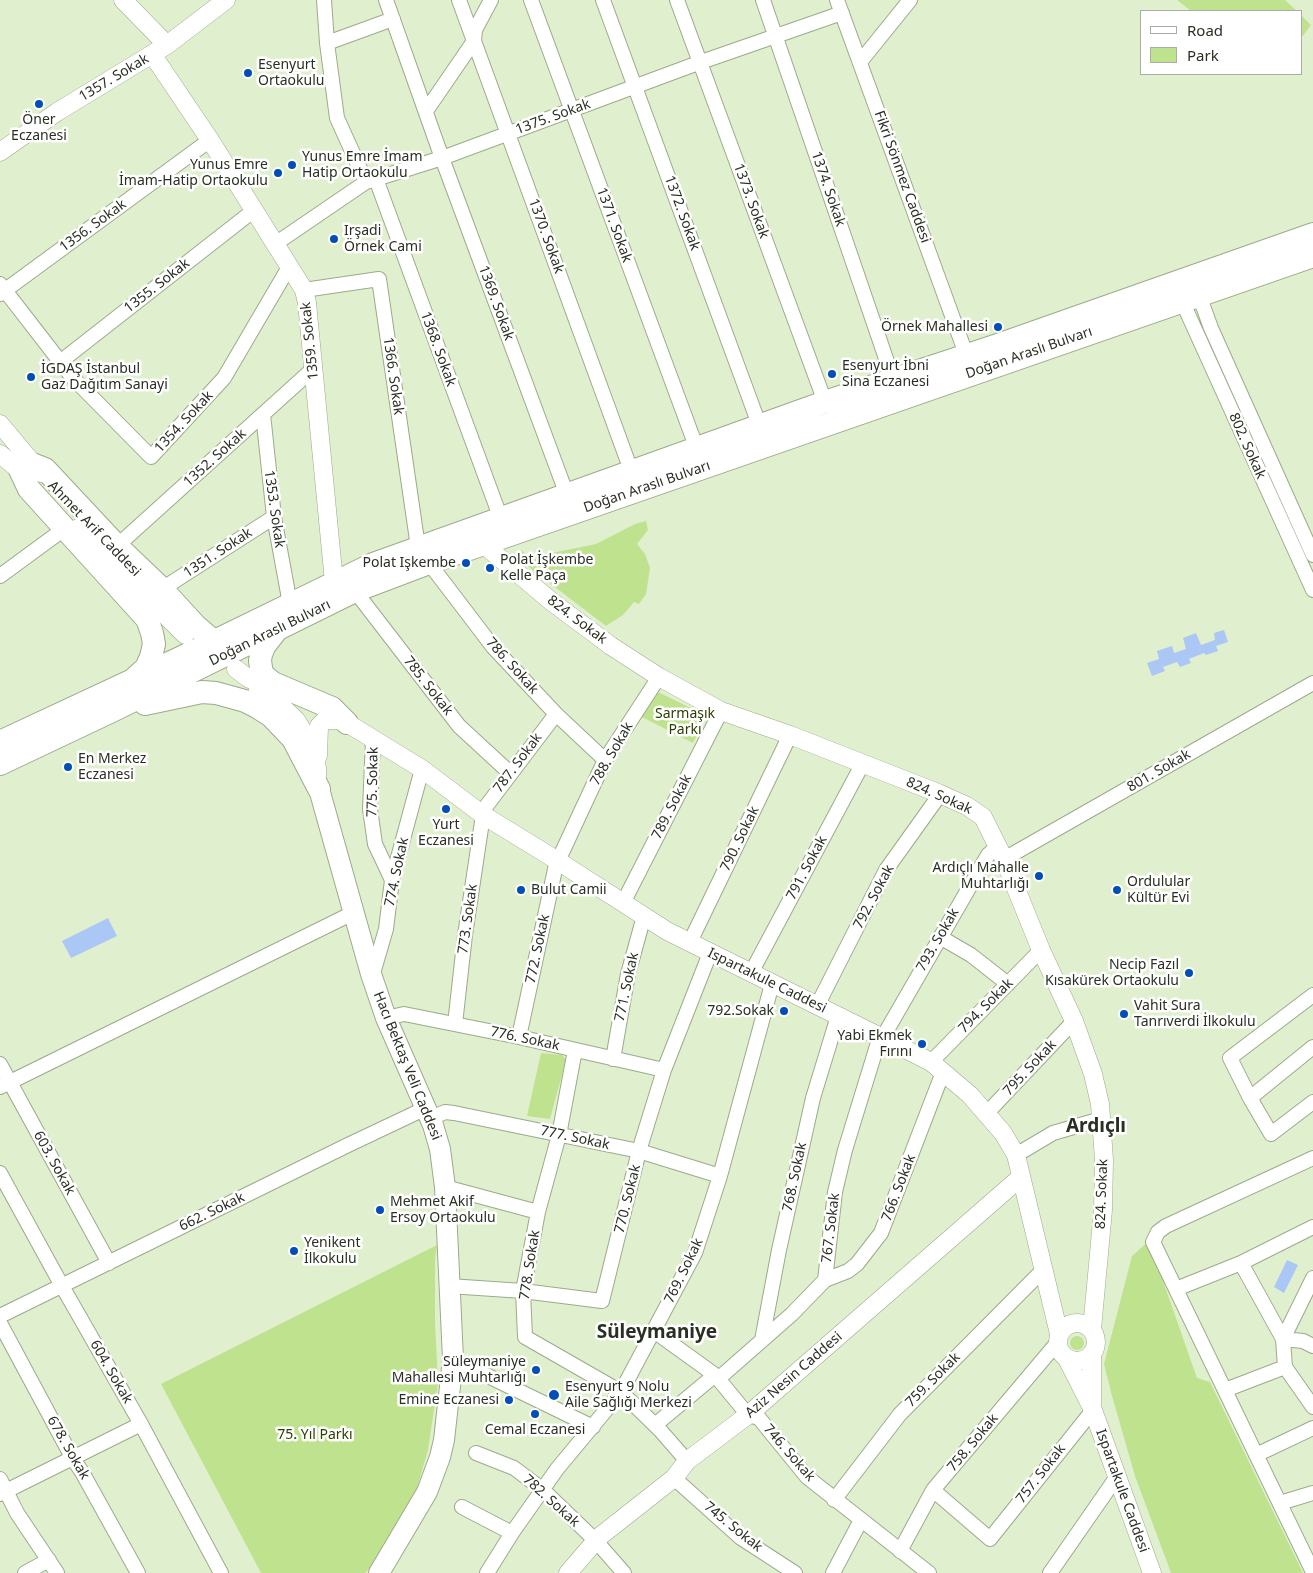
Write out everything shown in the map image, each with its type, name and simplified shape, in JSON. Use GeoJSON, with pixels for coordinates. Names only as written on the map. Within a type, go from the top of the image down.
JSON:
{"type":"FeatureCollection","features":[{"type":"Feature","properties":{"kind":"main road","name":"Doğan Araslı Bulvarı"},"geometry":{"type":"LineString","coordinates":[[0,764],[112,711],[424,555],[501,519],[825,402],[998,345],[1313,234]]}},
{"type":"Feature","properties":{"kind":"main road","name":"Doğan Araslı Bulvarı"},"geometry":{"type":"LineString","coordinates":[[0,742],[131,682],[373,564],[483,544],[1313,256]]}},
{"type":"Feature","properties":{"kind":"main road"},"geometry":{"type":"LineString","coordinates":[[131,682],[146,668],[151,657],[153,638],[146,619],[29,489],[26,467],[45,469],[52,475],[117,546],[162,589],[195,625],[210,638],[217,640]]}},
{"type":"Feature","properties":{"kind":"main road"},"geometry":{"type":"LineString","coordinates":[[277,630],[265,645],[261,654],[262,674],[273,683],[332,708],[341,721]]}},
{"type":"Feature","properties":{"kind":"main road"},"geometry":{"type":"LineString","coordinates":[[112,711],[202,692],[216,693],[245,701],[271,716],[293,739],[318,779]]}},
{"type":"Feature","properties":{"kind":"main road","name":"Hacı Bektaş Veli Caddesi"},"geometry":{"type":"LineString","coordinates":[[318,779],[371,974],[386,1018],[440,1148],[444,1187],[452,1359],[444,1440],[440,1457],[426,1492],[379,1573]]}},
{"type":"Feature","properties":{"kind":"street","name":"1359. Sokak"},"geometry":{"type":"LineString","coordinates":[[123,0],[159,50],[210,140],[304,290],[307,303],[334,582]]}},
{"type":"Feature","properties":{"kind":"street","name":"1357. Sokak"},"geometry":{"type":"LineString","coordinates":[[0,152],[57,112],[159,50],[226,0]]}},
{"type":"Feature","properties":{"kind":"street","name":"1368. Sokak"},"geometry":{"type":"LineString","coordinates":[[324,0],[327,43],[337,118],[371,181],[501,519]]}},
{"type":"Feature","properties":{"kind":"street","name":"1369. Sokak"},"geometry":{"type":"LineString","coordinates":[[386,0],[442,158],[567,495]]}},
{"type":"Feature","properties":{"kind":"street","name":"1370. Sokak"},"geometry":{"type":"LineString","coordinates":[[459,0],[632,473]]}},
{"type":"Feature","properties":{"kind":"street"},"geometry":{"type":"LineString","coordinates":[[426,111],[474,41],[475,30],[491,0]]}},
{"type":"Feature","properties":{"kind":"street","name":"1371. Sokak"},"geometry":{"type":"LineString","coordinates":[[530,0],[697,449]]}},
{"type":"Feature","properties":{"kind":"street","name":"1372. Sokak"},"geometry":{"type":"LineString","coordinates":[[603,0],[760,427]]}},
{"type":"Feature","properties":{"kind":"street","name":"1373. Sokak"},"geometry":{"type":"LineString","coordinates":[[677,0],[825,402]]}},
{"type":"Feature","properties":{"kind":"street","name":"1374. Sokak"},"geometry":{"type":"LineString","coordinates":[[763,0],[893,379]]}},
{"type":"Feature","properties":{"kind":"street"},"geometry":{"type":"LineString","coordinates":[[860,62],[907,1]]}},
{"type":"Feature","properties":{"kind":"street","name":"1375. Sokak"},"geometry":{"type":"LineString","coordinates":[[276,244],[371,181],[442,158],[775,36],[840,6]]}},
{"type":"Feature","properties":{"kind":"street","name":"Fikri Sönmez Caddesi"},"geometry":{"type":"LineString","coordinates":[[840,6],[966,354]]}},
{"type":"Feature","properties":{"kind":"street"},"geometry":{"type":"LineString","coordinates":[[327,43],[393,19]]}},
{"type":"Feature","properties":{"kind":"street","name":"1356. Sokak"},"geometry":{"type":"LineString","coordinates":[[2,289],[210,140]]}},
{"type":"Feature","properties":{"kind":"street","name":"1355. Sokak"},"geometry":{"type":"LineString","coordinates":[[60,362],[253,211]]}},
{"type":"Feature","properties":{"kind":"street","name":"1354. Sokak"},"geometry":{"type":"LineString","coordinates":[[2,289],[72,377],[151,457],[224,378],[289,267]]}},
{"type":"Feature","properties":{"kind":"street","name":"1366. Sokak"},"geometry":{"type":"LineString","coordinates":[[304,290],[378,279],[424,555]]}},
{"type":"Feature","properties":{"kind":"street","name":"802. Sokak"},"geometry":{"type":"LineString","coordinates":[[1191,298],[1210,327],[1313,555]]}},
{"type":"Feature","properties":{"kind":"street","name":"802. Sokak"},"geometry":{"type":"LineString","coordinates":[[1191,298],[1313,590]]}},
{"type":"Feature","properties":{"kind":"street","name":"1352. Sokak"},"geometry":{"type":"LineString","coordinates":[[117,546],[313,369]]}},
{"type":"Feature","properties":{"kind":"street","name":"1353. Sokak"},"geometry":{"type":"LineString","coordinates":[[263,414],[274,517],[290,604]]}},
{"type":"Feature","properties":{"kind":"street","name":"Ahmet Arif Caddesi"},"geometry":{"type":"LineString","coordinates":[[0,424],[36,484],[188,633]]}},
{"type":"Feature","properties":{"kind":"street","name":"Ahmet Arif Caddesi"},"geometry":{"type":"LineString","coordinates":[[0,454],[26,467]]}},
{"type":"Feature","properties":{"kind":"street","name":"1351. Sokak"},"geometry":{"type":"LineString","coordinates":[[162,589],[274,517]]}},
{"type":"Feature","properties":{"kind":"street"},"geometry":{"type":"LineString","coordinates":[[0,576],[64,529]]}},
{"type":"Feature","properties":{"kind":"street","name":"824. Sokak"},"geometry":{"type":"LineString","coordinates":[[483,544],[552,602],[611,646],[659,677],[721,711],[790,735],[938,793],[967,806],[982,817],[1001,853],[1041,950],[1074,1021],[1093,1074],[1100,1104],[1104,1160],[1103,1210],[1092,1329]]}},
{"type":"Feature","properties":{"kind":"street","name":"786. Sokak"},"geometry":{"type":"LineString","coordinates":[[424,555],[493,647],[556,714],[605,760]]}},
{"type":"Feature","properties":{"kind":"street","name":"785. Sokak"},"geometry":{"type":"LineString","coordinates":[[354,591],[459,726],[510,773]]}},
{"type":"Feature","properties":{"kind":"street","name":"Ispartakule Caddesi"},"geometry":{"type":"LineString","coordinates":[[318,779],[307,738],[296,720],[275,700],[244,683],[233,671],[341,721],[374,740],[422,769],[482,814],[558,860],[667,931],[817,1006],[882,1036],[937,1067],[970,1095],[1003,1132],[1016,1155],[1058,1339]]}},
{"type":"Feature","properties":{"kind":"street","name":"788. Sokak"},"geometry":{"type":"LineString","coordinates":[[558,860],[605,760],[659,677]]}},
{"type":"Feature","properties":{"kind":"street","name":"801. Sokak"},"geometry":{"type":"LineString","coordinates":[[1001,853],[1313,682]]}},
{"type":"Feature","properties":{"kind":"street","name":"789. Sokak"},"geometry":{"type":"LineString","coordinates":[[623,903],[721,711]]}},
{"type":"Feature","properties":{"kind":"street","name":"787. Sokak"},"geometry":{"type":"LineString","coordinates":[[482,814],[510,773],[556,714]]}},
{"type":"Feature","properties":{"kind":"street"},"geometry":{"type":"LineString","coordinates":[[318,779],[319,726],[325,720],[341,721]]}},
{"type":"Feature","properties":{"kind":"street","name":"790. Sokak"},"geometry":{"type":"LineString","coordinates":[[690,942],[790,735]]}},
{"type":"Feature","properties":{"kind":"street","name":"775. Sokak"},"geometry":{"type":"LineString","coordinates":[[374,740],[370,809],[375,844],[392,880]]}},
{"type":"Feature","properties":{"kind":"street","name":"791. Sokak"},"geometry":{"type":"LineString","coordinates":[[751,973],[862,763]]}},
{"type":"Feature","properties":{"kind":"street","name":"774. Sokak"},"geometry":{"type":"LineString","coordinates":[[371,974],[374,970],[386,929],[392,880],[422,769]]}},
{"type":"Feature","properties":{"kind":"street","name":"792. Sokak"},"geometry":{"type":"LineString","coordinates":[[817,1006],[886,870],[936,800],[938,793]]}},
{"type":"Feature","properties":{"kind":"street","name":"773. Sokak"},"geometry":{"type":"LineString","coordinates":[[455,1024],[482,814]]}},
{"type":"Feature","properties":{"kind":"street","name":"793. Sokak"},"geometry":{"type":"LineString","coordinates":[[882,1036],[988,855],[1001,853]]}},
{"type":"Feature","properties":{"kind":"street","name":"772. Sokak"},"geometry":{"type":"LineString","coordinates":[[519,1038],[558,860]]}},
{"type":"Feature","properties":{"kind":"street"},"geometry":{"type":"LineString","coordinates":[[5,1084],[353,913]]}},
{"type":"Feature","properties":{"kind":"street","name":"771. Sokak"},"geometry":{"type":"LineString","coordinates":[[613,1059],[628,974],[644,916]]}},
{"type":"Feature","properties":{"kind":"street"},"geometry":{"type":"LineString","coordinates":[[940,937],[971,955],[1008,984]]}},
{"type":"Feature","properties":{"kind":"street","name":"794. Sokak"},"geometry":{"type":"LineString","coordinates":[[937,1067],[1008,984],[1041,950]]}},
{"type":"Feature","properties":{"kind":"street","name":"770. Sokak"},"geometry":{"type":"LineString","coordinates":[[448,1286],[523,1291],[602,1301],[640,1151],[664,1070],[710,952]]}},
{"type":"Feature","properties":{"kind":"street","name":"769. Sokak"},"geometry":{"type":"LineString","coordinates":[[487,1573],[557,1470],[622,1392],[695,1253],[720,1176],[772,984]]}},
{"type":"Feature","properties":{"kind":"street"},"geometry":{"type":"LineString","coordinates":[[1313,995],[1230,1058],[1271,1134],[1313,1102]]}},
{"type":"Feature","properties":{"kind":"street","name":"776. Sokak"},"geometry":{"type":"LineString","coordinates":[[386,1018],[404,1014],[664,1070]]}},
{"type":"Feature","properties":{"kind":"street","name":"768. Sokak"},"geometry":{"type":"LineString","coordinates":[[762,1340],[779,1250],[813,1098],[838,1016]]}},
{"type":"Feature","properties":{"kind":"street","name":"795. Sokak"},"geometry":{"type":"LineString","coordinates":[[986,1114],[1074,1021]]}},
{"type":"Feature","properties":{"kind":"street","name":"767. Sokak"},"geometry":{"type":"LineString","coordinates":[[655,1425],[762,1340],[792,1314],[825,1280],[835,1192],[845,1150],[882,1036]]}},
{"type":"Feature","properties":{"kind":"street"},"geometry":{"type":"LineString","coordinates":[[1250,1098],[1313,1047]]}},
{"type":"Feature","properties":{"kind":"street","name":"778. Sokak"},"geometry":{"type":"LineString","coordinates":[[575,1050],[559,1135],[538,1212],[523,1291],[525,1337],[622,1392],[687,1461]]}},
{"type":"Feature","properties":{"kind":"street","name":"603. Sokak"},"geometry":{"type":"LineString","coordinates":[[0,1064],[5,1084],[109,1263]]}},
{"type":"Feature","properties":{"kind":"street","name":"766. Sokak"},"geometry":{"type":"LineString","coordinates":[[825,1280],[848,1271],[857,1264],[881,1233],[937,1067]]}},
{"type":"Feature","properties":{"kind":"street","name":"777. Sokak"},"geometry":{"type":"LineString","coordinates":[[427,1114],[454,1113],[640,1151],[720,1176]]}},
{"type":"Feature","properties":{"kind":"street","name":"662. Sokak"},"geometry":{"type":"LineString","coordinates":[[0,1316],[348,1145],[427,1114]]}},
{"type":"Feature","properties":{"kind":"street"},"geometry":{"type":"LineString","coordinates":[[1016,1155],[1053,1133],[1101,1120]]}},
{"type":"Feature","properties":{"kind":"street"},"geometry":{"type":"LineString","coordinates":[[1313,1158],[1166,1226],[1158,1232],[1153,1242],[1313,1572]]}},
{"type":"Feature","properties":{"kind":"street","name":"604. Sokak"},"geometry":{"type":"LineString","coordinates":[[0,1173],[141,1424],[221,1573]]}},
{"type":"Feature","properties":{"kind":"street","name":"Aziz Nesin Caddesi"},"geometry":{"type":"LineString","coordinates":[[568,1573],[596,1541],[674,1478],[687,1461],[748,1415],[1021,1177]]}},
{"type":"Feature","properties":{"kind":"street"},"geometry":{"type":"LineString","coordinates":[[444,1187],[538,1212]]}},
{"type":"Feature","properties":{"kind":"street"},"geometry":{"type":"LineString","coordinates":[[1176,1289],[1240,1263],[1313,1227]]}},
{"type":"Feature","properties":{"kind":"street"},"geometry":{"type":"LineString","coordinates":[[1240,1263],[1283,1339],[1285,1366],[1313,1407]]}},
{"type":"Feature","properties":{"kind":"street","name":"759. Sokak"},"geometry":{"type":"LineString","coordinates":[[834,1500],[900,1414],[1043,1270]]}},
{"type":"Feature","properties":{"kind":"street"},"geometry":{"type":"LineString","coordinates":[[1283,1339],[1313,1278]]}},
{"type":"Feature","properties":{"kind":"street"},"geometry":{"type":"LineString","coordinates":[[1075,1322],[1087,1325],[1092,1329],[1096,1342],[1092,1354],[1080,1361],[1067,1359],[1062,1355],[1058,1339],[1064,1327],[1075,1322]]}},
{"type":"Feature","properties":{"kind":"street","name":"678. Sokak"},"geometry":{"type":"LineString","coordinates":[[0,1323],[73,1459],[138,1573]]}},
{"type":"Feature","properties":{"kind":"street","name":"746. Sokak"},"geometry":{"type":"LineString","coordinates":[[654,1331],[716,1377],[748,1415],[759,1418],[806,1477],[929,1573]]}},
{"type":"Feature","properties":{"kind":"street","name":"758. Sokak"},"geometry":{"type":"LineString","coordinates":[[900,1551],[933,1490],[1058,1339]]}},
{"type":"Feature","properties":{"kind":"street"},"geometry":{"type":"LineString","coordinates":[[1283,1339],[1303,1341],[1313,1346]]}},
{"type":"Feature","properties":{"kind":"street","name":"Ispartakule Caddesi"},"geometry":{"type":"LineString","coordinates":[[1092,1354],[1093,1410]]}},
{"type":"Feature","properties":{"kind":"street"},"geometry":{"type":"LineString","coordinates":[[452,1359],[592,1427]]}},
{"type":"Feature","properties":{"kind":"street","name":"Ispartakule Caddesi"},"geometry":{"type":"LineString","coordinates":[[1067,1359],[1093,1410],[1116,1478],[1152,1573]]}},
{"type":"Feature","properties":{"kind":"street"},"geometry":{"type":"LineString","coordinates":[[1225,1390],[1285,1366]]}},
{"type":"Feature","properties":{"kind":"street","name":"757. Sokak"},"geometry":{"type":"LineString","coordinates":[[933,1490],[990,1539],[1093,1410]]}},
{"type":"Feature","properties":{"kind":"street"},"geometry":{"type":"LineString","coordinates":[[57,1573],[2,1488],[73,1459],[141,1424]]}},
{"type":"Feature","properties":{"kind":"street"},"geometry":{"type":"LineString","coordinates":[[1256,1455],[1313,1428]]}},
{"type":"Feature","properties":{"kind":"street","name":"782. Sokak"},"geometry":{"type":"LineString","coordinates":[[476,1452],[514,1468],[543,1490],[596,1541],[624,1573]]}},
{"type":"Feature","properties":{"kind":"street","name":"745. Sokak"},"geometry":{"type":"LineString","coordinates":[[674,1478],[741,1538],[795,1573]]}},
{"type":"Feature","properties":{"kind":"street"},"geometry":{"type":"LineString","coordinates":[[1054,1572],[1116,1478]]}},
{"type":"Feature","properties":{"kind":"street"},"geometry":{"type":"LineString","coordinates":[[1280,1503],[1313,1493]]}},
{"type":"Feature","properties":{"kind":"street"},"geometry":{"type":"LineString","coordinates":[[462,1507],[512,1534]]}},
{"type":"Feature","properties":{"kind":"street"},"geometry":{"type":"LineString","coordinates":[[833,1573],[861,1520]]}},
{"type":"Feature","properties":{"kind":"street"},"geometry":{"type":"LineString","coordinates":[[25,1573],[49,1560]]}},
{"type":"Feature","properties":{"kind":"green space"},"geometry":{"type":"Polygon","coordinates":[[[1177,0],[1285,0],[1296,10],[1190,10],[1177,0]]]}},
{"type":"Feature","properties":{"kind":"green space"},"geometry":{"type":"Polygon","coordinates":[[[1303,17],[1311,25],[1303,36],[1303,17]]]}},
{"type":"Feature","properties":{"kind":"green space"},"geometry":{"type":"Polygon","coordinates":[[[646,521],[648,530],[637,544],[645,554],[650,568],[646,594],[639,604],[634,602],[623,615],[606,626],[513,555],[521,550],[527,555],[542,555],[596,544],[635,524],[646,521]]]}},
{"type":"Feature","properties":{"kind":"green space","name":"Sarmaşık Parkı"},"geometry":{"type":"Polygon","coordinates":[[[656,691],[707,716],[693,743],[640,716],[656,691]]]}},
{"type":"Feature","properties":{"kind":"green space"},"geometry":{"type":"Polygon","coordinates":[[[541,1053],[562,1055],[566,1060],[550,1119],[527,1116],[541,1053]]]}},
{"type":"Feature","properties":{"kind":"green space"},"geometry":{"type":"Polygon","coordinates":[[[1149,1241],[1197,1378],[1210,1382],[1303,1573],[1171,1573],[1135,1476],[1104,1364],[1132,1256],[1149,1241]]]}},
{"type":"Feature","properties":{"kind":"green space","name":"75. Yıl Parkı"},"geometry":{"type":"Polygon","coordinates":[[[437,1245],[435,1260],[435,1323],[438,1383],[428,1450],[417,1488],[370,1568],[365,1573],[261,1573],[161,1384],[437,1245]]]}},
{"type":"Feature","properties":{"kind":"green space"},"geometry":{"type":"Polygon","coordinates":[[[1074,1336],[1080,1336],[1084,1343],[1080,1350],[1074,1350],[1070,1346],[1070,1340],[1074,1336]]]}},
{"type":"Feature","properties":{"kind":"water"},"geometry":{"type":"Polygon","coordinates":[[[1224,630],[1228,642],[1216,646],[1218,651],[1206,655],[1204,653],[1189,659],[1191,663],[1180,667],[1177,662],[1163,667],[1165,671],[1152,676],[1147,663],[1159,659],[1157,651],[1172,646],[1174,653],[1186,649],[1183,638],[1196,633],[1201,645],[1215,640],[1214,633],[1224,630]]]}},
{"type":"Feature","properties":{"kind":"water"},"geometry":{"type":"Polygon","coordinates":[[[108,918],[117,936],[71,958],[62,941],[108,918]]]}},
{"type":"Feature","properties":{"kind":"water"},"geometry":{"type":"Polygon","coordinates":[[[1287,1260],[1298,1265],[1284,1293],[1274,1287],[1287,1260]]]}},
{"type":"Feature","properties":{"kind":"place","name":"Esenyurt Ortaokulu"},"geometry":{"type":"Point","coordinates":[248,73]}},
{"type":"Feature","properties":{"kind":"place","name":"Öner Eczanesi"},"geometry":{"type":"Point","coordinates":[39,104]}},
{"type":"Feature","properties":{"kind":"place","name":"Yunus Emre İmam Hatip Ortaokulu"},"geometry":{"type":"Point","coordinates":[292,165]}},
{"type":"Feature","properties":{"kind":"place","name":"Yunus Emre İmam-Hatip Ortaokulu"},"geometry":{"type":"Point","coordinates":[278,173]}},
{"type":"Feature","properties":{"kind":"place","name":"Irşadi Örnek Cami"},"geometry":{"type":"Point","coordinates":[334,239]}},
{"type":"Feature","properties":{"kind":"place","name":"Örnek Mahallesi"},"geometry":{"type":"Point","coordinates":[998,327]}},
{"type":"Feature","properties":{"kind":"place","name":"Esenyurt İbni Sina Eczanesi"},"geometry":{"type":"Point","coordinates":[832,374]}},
{"type":"Feature","properties":{"kind":"place","name":"İGDAŞ İstanbul Gaz Dağıtım Sanayi"},"geometry":{"type":"Point","coordinates":[31,377]}},
{"type":"Feature","properties":{"kind":"place","name":"Polat Işkembe"},"geometry":{"type":"Point","coordinates":[466,563]}},
{"type":"Feature","properties":{"kind":"place","name":"Polat İşkembe Kelle Paça"},"geometry":{"type":"Point","coordinates":[490,568]}},
{"type":"Feature","properties":{"kind":"place","name":"En Merkez Eczanesi"},"geometry":{"type":"Point","coordinates":[68,767]}},
{"type":"Feature","properties":{"kind":"place","name":"Yurt Eczanesi"},"geometry":{"type":"Point","coordinates":[446,809]}},
{"type":"Feature","properties":{"kind":"place","name":"Ardıçlı Mahalle Muhtarlığı"},"geometry":{"type":"Point","coordinates":[1039,876]}},
{"type":"Feature","properties":{"kind":"place","name":"Bulut Camii"},"geometry":{"type":"Point","coordinates":[521,890]}},
{"type":"Feature","properties":{"kind":"place","name":"Ordulular Kültür Evi"},"geometry":{"type":"Point","coordinates":[1117,890]}},
{"type":"Feature","properties":{"kind":"place","name":"Necip Fazıl Kısakürek Ortaokulu"},"geometry":{"type":"Point","coordinates":[1189,973]}},
{"type":"Feature","properties":{"kind":"place","name":"792.Sokak"},"geometry":{"type":"Point","coordinates":[784,1011]}},
{"type":"Feature","properties":{"kind":"place","name":"Vahit Sura Tanrıverdi İlkokulu"},"geometry":{"type":"Point","coordinates":[1124,1014]}},
{"type":"Feature","properties":{"kind":"place","name":"Yabi Ekmek Fırını"},"geometry":{"type":"Point","coordinates":[922,1044]}},
{"type":"Feature","properties":{"kind":"place","name":"Mehmet Akif Ersoy Ortaokulu"},"geometry":{"type":"Point","coordinates":[380,1210]}},
{"type":"Feature","properties":{"kind":"place","name":"Yenikent İlkokulu"},"geometry":{"type":"Point","coordinates":[294,1251]}},
{"type":"Feature","properties":{"kind":"place","name":"Süleymaniye Mahallesi Muhtarlığı"},"geometry":{"type":"Point","coordinates":[536,1370]}},
{"type":"Feature","properties":{"kind":"place","name":"Esenyurt 9 Nolu Aile Sağlığı Merkezi"},"geometry":{"type":"Point","coordinates":[554,1395]}},
{"type":"Feature","properties":{"kind":"place","name":"Emine Eczanesi"},"geometry":{"type":"Point","coordinates":[509,1400]}},
{"type":"Feature","properties":{"kind":"place","name":"Cemal Eczanesi"},"geometry":{"type":"Point","coordinates":[535,1414]}},
{"type":"Feature","properties":{"kind":"district","name":"Ardıçlı"},"geometry":{"type":"Point","coordinates":[1096,1127]}},
{"type":"Feature","properties":{"kind":"district","name":"Süleymaniye"},"geometry":{"type":"Point","coordinates":[657,1333]}}]}
